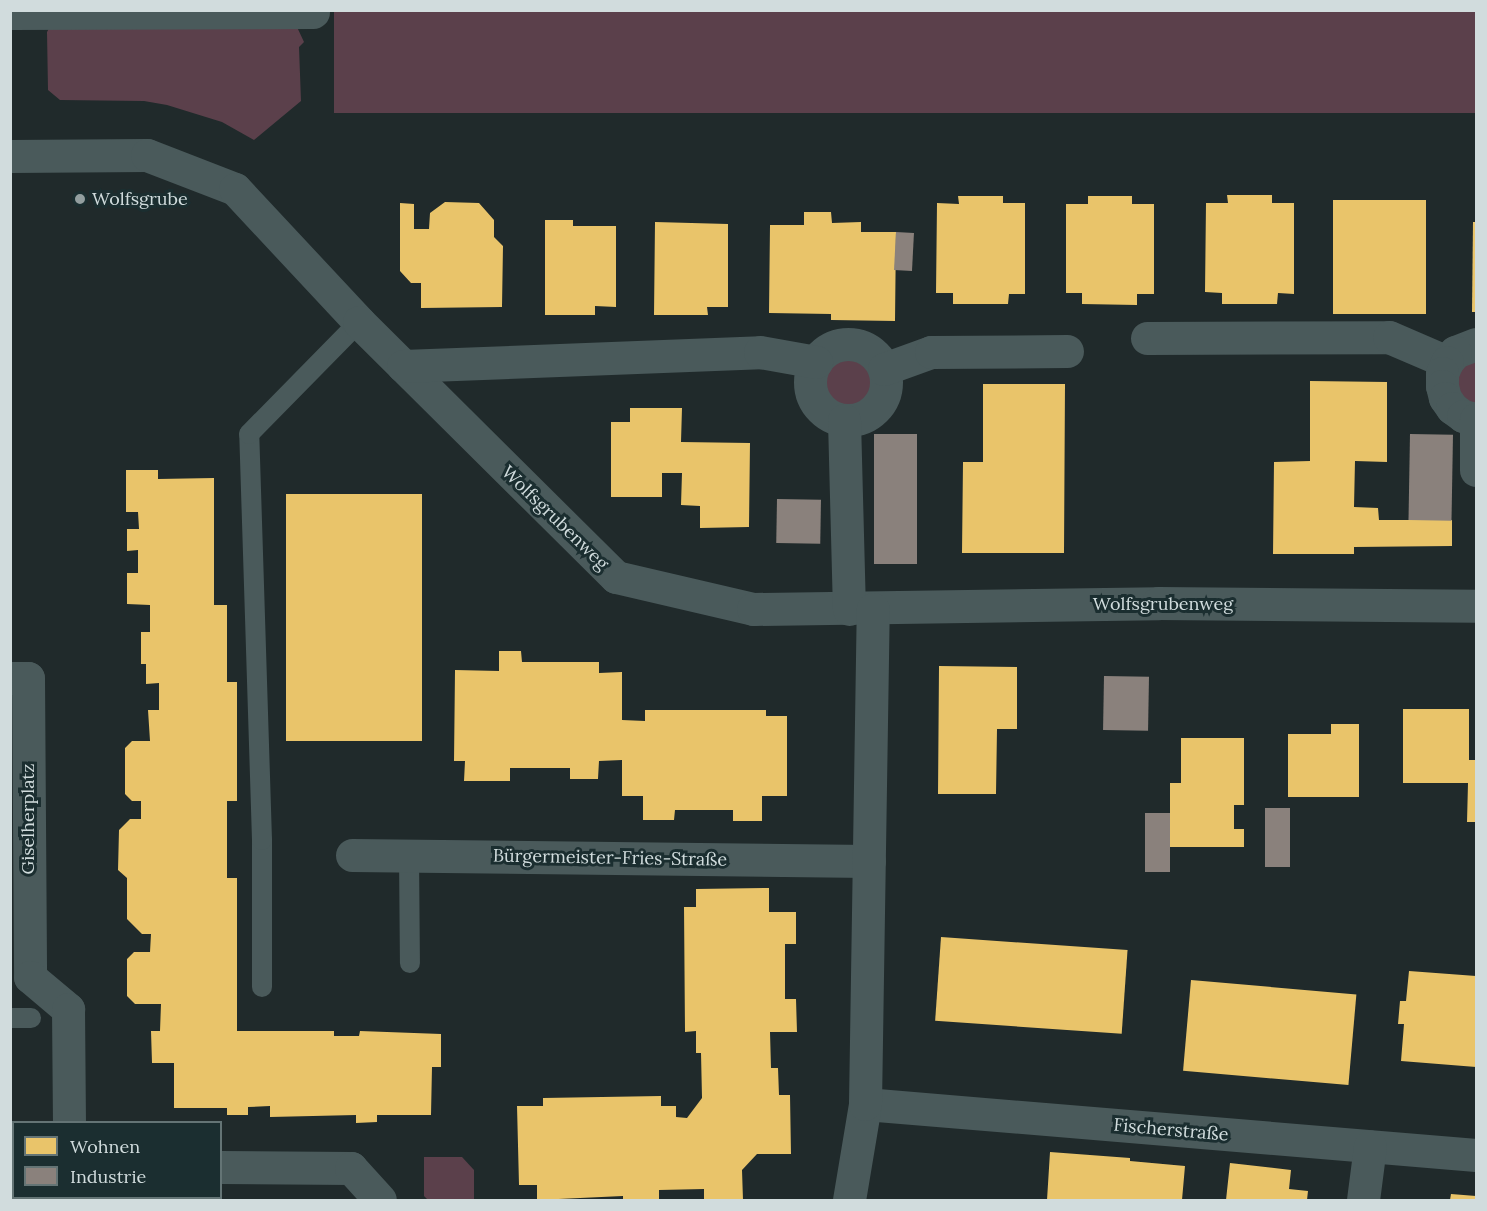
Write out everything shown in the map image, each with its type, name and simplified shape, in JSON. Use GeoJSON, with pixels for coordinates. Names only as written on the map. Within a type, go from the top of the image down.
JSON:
{"type":"FeatureCollection","features":[{"type":"Feature","properties":{"kind":"street"},"geometry":{"type":"LineString","coordinates":[[10,13],[313,12]]}},
{"type":"Feature","properties":{"kind":"street","name":"Wolfsgrubenweg"},"geometry":{"type":"LineString","coordinates":[[10,156],[147,155],[235,189],[359,322],[616,577],[753,609],[1158,603],[1476,606]]}},
{"type":"Feature","properties":{"kind":"street"},"geometry":{"type":"LineString","coordinates":[[1147,338],[1389,337],[1447,362]]}},
{"type":"Feature","properties":{"kind":"street"},"geometry":{"type":"LineString","coordinates":[[1476,344],[1455,352],[1442,373],[1445,398],[1452,408],[1476,419],[1476,470]]}},
{"type":"Feature","properties":{"kind":"street"},"geometry":{"type":"LineString","coordinates":[[858,345],[878,358],[884,369],[885,394],[879,406],[863,417],[844,420],[832,417],[821,410],[810,387],[811,374],[816,362],[835,347],[858,345]]}},
{"type":"Feature","properties":{"kind":"street"},"geometry":{"type":"LineString","coordinates":[[884,369],[931,352],[1067,351]]}},
{"type":"Feature","properties":{"kind":"street"},"geometry":{"type":"LineString","coordinates":[[403,366],[760,352],[816,362]]}},
{"type":"Feature","properties":{"kind":"street"},"geometry":{"type":"LineString","coordinates":[[844,420],[861,609],[869,861],[865,1104],[849,1200]]}},
{"type":"Feature","properties":{"kind":"street","name":"Giselherplatz"},"geometry":{"type":"LineString","coordinates":[[10,678],[28,678],[20,977],[68,1010],[69,1121]]}},
{"type":"Feature","properties":{"kind":"street","name":"Bürgermeister-Fries-Straße"},"geometry":{"type":"LineString","coordinates":[[352,855],[869,861]]}},
{"type":"Feature","properties":{"kind":"street","name":"Fischerstraße"},"geometry":{"type":"LineString","coordinates":[[865,1104],[1476,1155]]}},
{"type":"Feature","properties":{"kind":"street"},"geometry":{"type":"LineString","coordinates":[[1362,1200],[1370,1146]]}},
{"type":"Feature","properties":{"kind":"street"},"geometry":{"type":"LineString","coordinates":[[222,1167],[351,1168],[380,1200]]}},
{"type":"Feature","properties":{"kind":"lane"},"geometry":{"type":"LineString","coordinates":[[262,987],[262,840],[249,434],[359,322]]}},
{"type":"Feature","properties":{"kind":"lane"},"geometry":{"type":"LineString","coordinates":[[409,855],[410,963]]}},
{"type":"Feature","properties":{"kind":"lane"},"geometry":{"type":"LineString","coordinates":[[10,1018],[31,1018]]}},
{"type":"Feature","properties":{"kind":"shaded area"},"geometry":{"type":"Polygon","coordinates":[[[334,11],[1476,11],[1476,113],[334,113],[334,11]]]}},
{"type":"Feature","properties":{"kind":"shaded area"},"geometry":{"type":"Polygon","coordinates":[[[51,25],[297,27],[304,42],[299,47],[301,101],[254,140],[222,122],[167,105],[144,101],[60,100],[48,90],[47,32],[51,25]]]}},
{"type":"Feature","properties":{"kind":"shaded area"},"geometry":{"type":"Polygon","coordinates":[[[1476,344],[1476,419],[1442,373],[1476,344]]]}},
{"type":"Feature","properties":{"kind":"shaded area"},"geometry":{"type":"Polygon","coordinates":[[[855,345],[875,355],[883,368],[885,382],[883,396],[875,409],[862,417],[841,419],[821,409],[813,396],[811,375],[821,355],[834,347],[855,345]]]}},
{"type":"Feature","properties":{"kind":"shaded area"},"geometry":{"type":"Polygon","coordinates":[[[424,1157],[462,1157],[474,1170],[474,1199],[428,1200],[424,1196],[424,1157]]]}},
{"type":"Feature","properties":{"kind":"building: Wohnen"},"geometry":{"type":"Polygon","coordinates":[[[1227,195],[1272,195],[1272,203],[1294,203],[1294,294],[1278,293],[1277,304],[1222,304],[1222,293],[1205,292],[1206,203],[1228,203],[1227,195]]]}},
{"type":"Feature","properties":{"kind":"building: Wohnen"},"geometry":{"type":"Polygon","coordinates":[[[958,196],[1003,196],[1003,203],[1025,203],[1025,294],[1009,294],[1008,304],[953,304],[953,293],[936,293],[937,203],[959,204],[958,196]]]}},
{"type":"Feature","properties":{"kind":"building: Wohnen"},"geometry":{"type":"Polygon","coordinates":[[[1088,196],[1132,196],[1132,204],[1154,204],[1154,294],[1137,294],[1137,305],[1082,304],[1082,293],[1066,293],[1066,204],[1088,204],[1088,196]]]}},
{"type":"Feature","properties":{"kind":"building: Wohnen"},"geometry":{"type":"Polygon","coordinates":[[[1333,200],[1426,200],[1426,314],[1333,314],[1333,200]]]}},
{"type":"Feature","properties":{"kind":"building: Wohnen"},"geometry":{"type":"Polygon","coordinates":[[[445,202],[479,203],[494,220],[494,237],[503,246],[502,307],[421,308],[421,283],[411,283],[400,271],[400,203],[414,204],[414,229],[429,229],[430,213],[445,202]]]}},
{"type":"Feature","properties":{"kind":"building: Wohnen"},"geometry":{"type":"Polygon","coordinates":[[[804,212],[831,212],[832,223],[861,222],[861,232],[896,232],[895,321],[831,320],[831,314],[769,313],[770,225],[804,225],[804,212]]]}},
{"type":"Feature","properties":{"kind":"building: Wohnen"},"geometry":{"type":"Polygon","coordinates":[[[545,220],[573,220],[573,226],[616,226],[616,307],[595,306],[595,315],[545,315],[545,220]]]}},
{"type":"Feature","properties":{"kind":"building: Wohnen"},"geometry":{"type":"Polygon","coordinates":[[[655,222],[728,224],[728,307],[707,307],[708,315],[654,315],[655,222]]]}},
{"type":"Feature","properties":{"kind":"building: Wohnen"},"geometry":{"type":"Polygon","coordinates":[[[1473,222],[1476,222],[1476,312],[1472,312],[1473,222]]]}},
{"type":"Feature","properties":{"kind":"building: Wohnen"},"geometry":{"type":"Polygon","coordinates":[[[1310,381],[1387,382],[1387,462],[1355,461],[1354,507],[1378,508],[1379,520],[1452,520],[1452,546],[1354,547],[1354,554],[1273,554],[1274,462],[1310,461],[1310,381]]]}},
{"type":"Feature","properties":{"kind":"building: Wohnen"},"geometry":{"type":"Polygon","coordinates":[[[983,384],[1065,384],[1064,553],[962,553],[963,462],[983,462],[983,384]]]}},
{"type":"Feature","properties":{"kind":"building: Wohnen"},"geometry":{"type":"Polygon","coordinates":[[[630,408],[682,408],[681,442],[750,443],[749,527],[700,528],[700,506],[681,505],[682,473],[662,473],[662,497],[611,497],[611,422],[630,422],[630,408]]]}},
{"type":"Feature","properties":{"kind":"building: Wohnen"},"geometry":{"type":"Polygon","coordinates":[[[126,470],[158,470],[158,479],[214,478],[214,605],[227,605],[227,682],[237,682],[237,801],[227,801],[227,878],[237,878],[237,1031],[334,1031],[334,1036],[359,1036],[360,1031],[441,1034],[441,1067],[432,1067],[431,1115],[377,1115],[377,1122],[356,1123],[356,1115],[270,1117],[270,1106],[248,1107],[248,1115],[227,1115],[227,1108],[174,1108],[174,1063],[152,1063],[151,1031],[160,1031],[161,1004],[135,1004],[127,996],[127,959],[134,952],[150,952],[151,934],[142,934],[127,919],[127,878],[118,870],[119,830],[130,819],[141,819],[141,801],[132,801],[125,794],[125,748],[132,741],[150,741],[148,710],[159,710],[159,683],[146,684],[146,664],[141,664],[141,632],[150,632],[150,605],[127,604],[127,573],[138,573],[138,550],[127,551],[127,529],[139,529],[138,512],[126,512],[126,470]]]}},
{"type":"Feature","properties":{"kind":"building: Wohnen"},"geometry":{"type":"Polygon","coordinates":[[[286,494],[422,494],[422,741],[286,741],[286,494]]]}},
{"type":"Feature","properties":{"kind":"building: Wohnen"},"geometry":{"type":"Polygon","coordinates":[[[499,651],[521,651],[522,662],[599,662],[599,673],[622,672],[622,720],[645,721],[645,710],[766,710],[766,716],[787,716],[787,796],[762,796],[762,821],[733,821],[733,810],[675,810],[674,820],[643,820],[643,796],[622,796],[622,760],[599,761],[598,779],[570,779],[570,768],[510,768],[510,781],[464,781],[465,761],[454,761],[455,670],[499,671],[499,651]]]}},
{"type":"Feature","properties":{"kind":"building: Wohnen"},"geometry":{"type":"Polygon","coordinates":[[[939,666],[1017,667],[1017,729],[997,729],[996,794],[938,794],[939,666]]]}},
{"type":"Feature","properties":{"kind":"building: Wohnen"},"geometry":{"type":"Polygon","coordinates":[[[1403,709],[1469,709],[1469,760],[1476,760],[1476,822],[1467,822],[1468,783],[1403,783],[1403,709]]]}},
{"type":"Feature","properties":{"kind":"building: Wohnen"},"geometry":{"type":"Polygon","coordinates":[[[1331,724],[1359,724],[1359,797],[1288,797],[1288,734],[1331,734],[1331,724]]]}},
{"type":"Feature","properties":{"kind":"building: Wohnen"},"geometry":{"type":"Polygon","coordinates":[[[1181,738],[1244,738],[1244,805],[1234,805],[1234,829],[1244,829],[1244,847],[1170,847],[1170,783],[1181,783],[1181,738]]]}},
{"type":"Feature","properties":{"kind":"building: Wohnen"},"geometry":{"type":"Polygon","coordinates":[[[769,888],[769,912],[796,912],[796,944],[785,944],[785,999],[796,999],[797,1032],[770,1032],[771,1068],[778,1068],[779,1095],[790,1095],[791,1154],[757,1154],[742,1170],[743,1200],[704,1200],[704,1189],[659,1190],[659,1200],[623,1200],[623,1196],[537,1200],[537,1185],[519,1185],[517,1106],[543,1106],[543,1098],[661,1096],[661,1106],[676,1106],[676,1117],[687,1118],[702,1098],[701,1053],[696,1053],[696,1031],[685,1032],[684,907],[696,907],[696,889],[769,888]]]}},
{"type":"Feature","properties":{"kind":"building: Wohnen"},"geometry":{"type":"Polygon","coordinates":[[[941,937],[1128,950],[1122,1034],[935,1021],[941,937]]]}},
{"type":"Feature","properties":{"kind":"building: Wohnen"},"geometry":{"type":"Polygon","coordinates":[[[1409,971],[1476,976],[1476,1067],[1401,1061],[1404,1024],[1398,1024],[1400,1001],[1406,1001],[1409,971]]]}},
{"type":"Feature","properties":{"kind":"building: Wohnen"},"geometry":{"type":"Polygon","coordinates":[[[1191,980],[1356,994],[1348,1085],[1183,1071],[1191,980]]]}},
{"type":"Feature","properties":{"kind":"building: Wohnen"},"geometry":{"type":"Polygon","coordinates":[[[1050,1152],[1130,1158],[1130,1161],[1185,1166],[1182,1200],[1047,1200],[1050,1152]]]}},
{"type":"Feature","properties":{"kind":"building: Wohnen"},"geometry":{"type":"Polygon","coordinates":[[[1230,1163],[1291,1170],[1289,1189],[1308,1191],[1307,1200],[1226,1200],[1230,1163]]]}},
{"type":"Feature","properties":{"kind":"building: Wohnen"},"geometry":{"type":"Polygon","coordinates":[[[1451,1194],[1476,1196],[1476,1200],[1450,1200],[1451,1194]]]}},
{"type":"Feature","properties":{"kind":"building: Industrie"},"geometry":{"type":"Polygon","coordinates":[[[896,232],[914,233],[912,271],[894,270],[896,232]]]}},
{"type":"Feature","properties":{"kind":"building: Industrie"},"geometry":{"type":"Polygon","coordinates":[[[874,434],[917,434],[917,564],[874,564],[874,434]]]}},
{"type":"Feature","properties":{"kind":"building: Industrie"},"geometry":{"type":"Polygon","coordinates":[[[1410,434],[1453,435],[1451,521],[1408,520],[1410,434]]]}},
{"type":"Feature","properties":{"kind":"building: Industrie"},"geometry":{"type":"Polygon","coordinates":[[[777,499],[821,500],[820,544],[776,543],[777,499]]]}},
{"type":"Feature","properties":{"kind":"building: Industrie"},"geometry":{"type":"Polygon","coordinates":[[[1104,676],[1149,677],[1148,731],[1103,730],[1104,676]]]}},
{"type":"Feature","properties":{"kind":"building: Industrie"},"geometry":{"type":"Polygon","coordinates":[[[1265,808],[1290,808],[1290,867],[1265,867],[1265,808]]]}},
{"type":"Feature","properties":{"kind":"building: Industrie"},"geometry":{"type":"Polygon","coordinates":[[[1145,813],[1170,813],[1170,872],[1145,872],[1145,813]]]}},
{"type":"Feature","properties":{"kind":"place","name":"Wolfsgrube"},"geometry":{"type":"Point","coordinates":[80,199]}}]}
